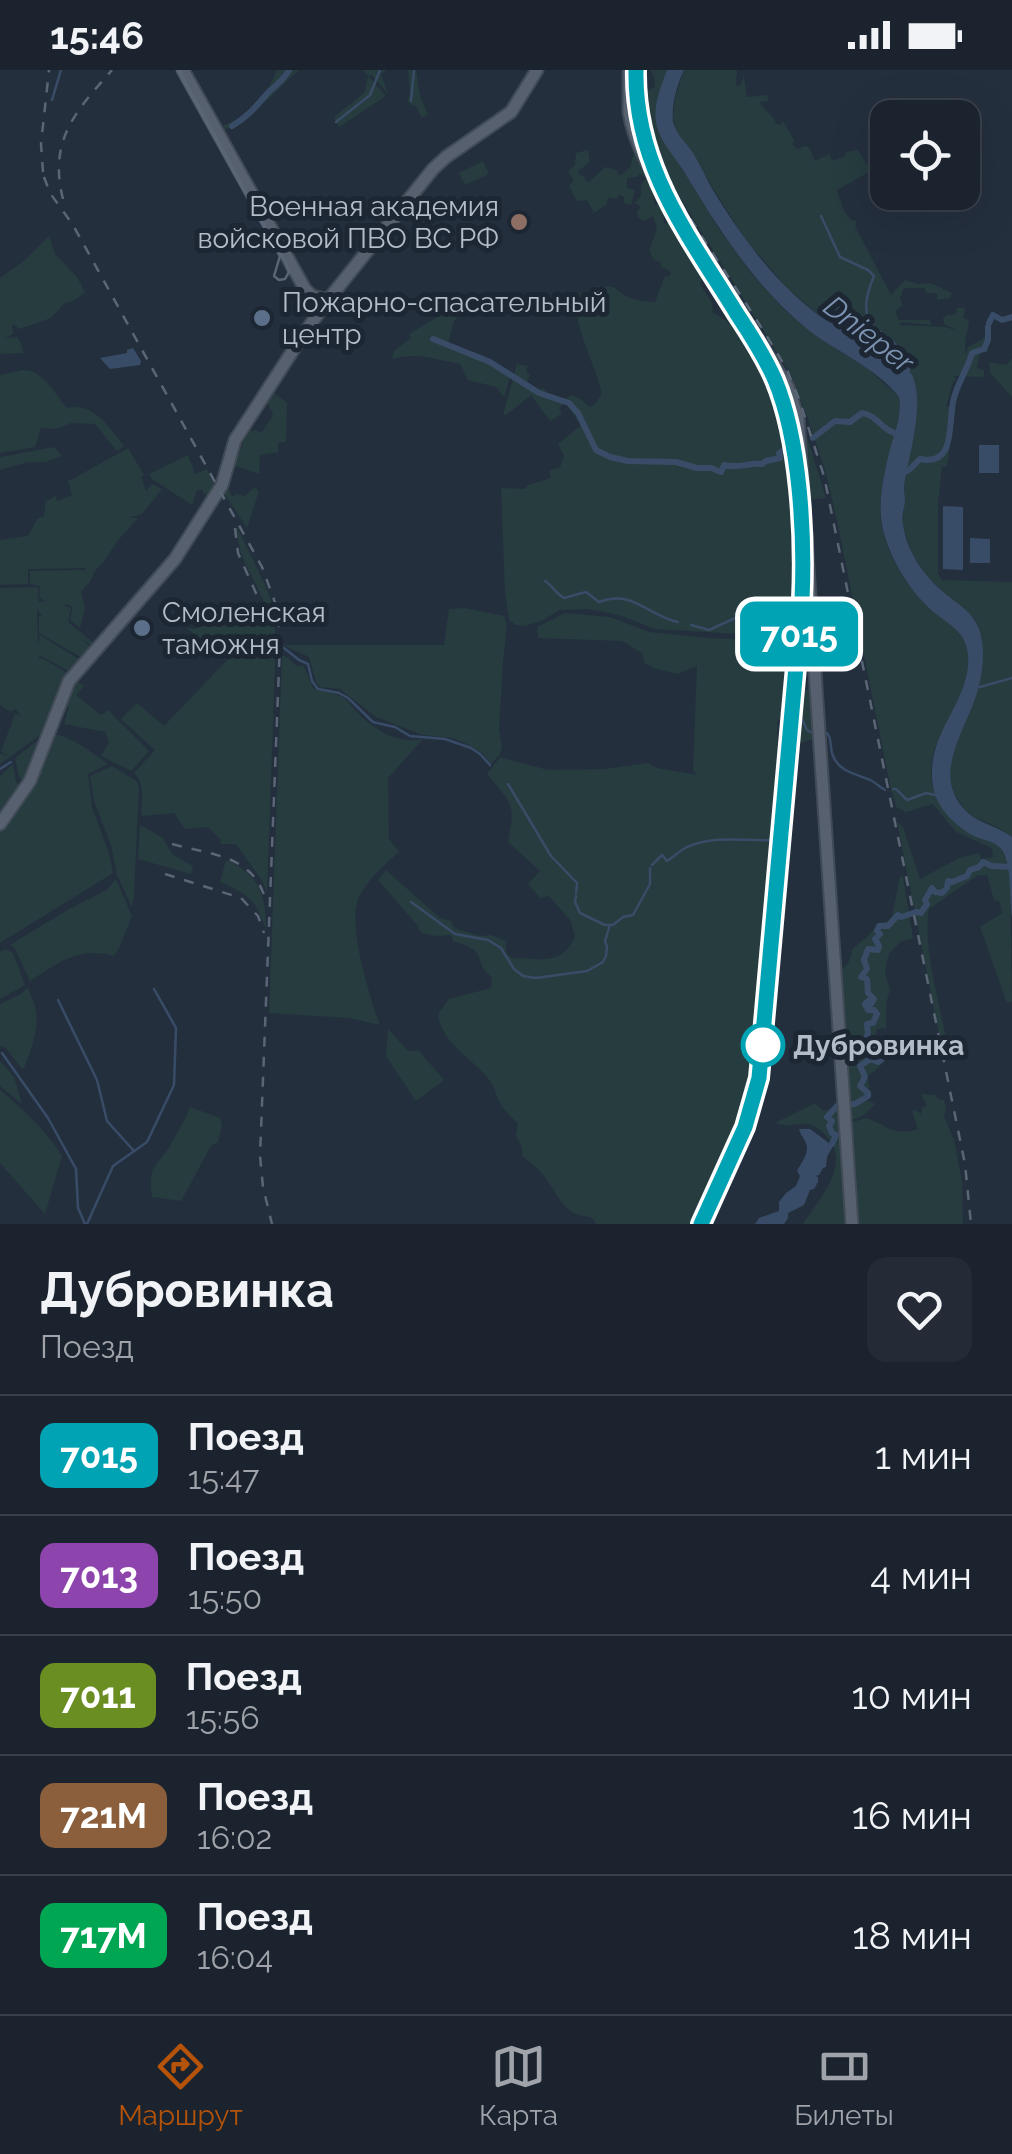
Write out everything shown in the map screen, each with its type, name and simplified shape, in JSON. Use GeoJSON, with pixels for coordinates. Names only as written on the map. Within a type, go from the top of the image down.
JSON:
{"type":"FeatureCollection","features":[{"type":"Feature","properties":{"kind":"main road"},"geometry":{"type":"LineString","coordinates":[[183,70],[305,289],[312,296],[328,300]]}},
{"type":"Feature","properties":{"kind":"main road"},"geometry":{"type":"LineString","coordinates":[[0,824],[30,781],[63,691],[184,546],[222,485],[235,440],[302,334],[434,168],[511,112],[537,70]]}},
{"type":"Feature","properties":{"kind":"main road"},"geometry":{"type":"LineString","coordinates":[[629,70],[629,112],[637,143],[788,387],[798,418],[852,1224]]}},
{"type":"Feature","properties":{"kind":"green space"},"geometry":{"type":"Polygon","coordinates":[[[277,70],[299,70],[254,111],[224,130],[224,125],[256,104],[277,70]]]}},
{"type":"Feature","properties":{"kind":"green space"},"geometry":{"type":"Polygon","coordinates":[[[363,70],[387,70],[381,74],[388,94],[372,75],[363,70]]]}},
{"type":"Feature","properties":{"kind":"green space"},"geometry":{"type":"Polygon","coordinates":[[[408,70],[416,70],[428,114],[422,118],[416,106],[407,100],[408,70]]]}},
{"type":"Feature","properties":{"kind":"green space"},"geometry":{"type":"Polygon","coordinates":[[[650,70],[667,70],[657,101],[657,128],[751,273],[788,313],[868,369],[899,397],[899,417],[881,494],[885,539],[907,581],[931,609],[957,630],[968,653],[963,688],[934,754],[934,790],[944,810],[961,827],[1001,847],[1010,876],[1012,1001],[1007,1003],[980,927],[1002,913],[987,875],[978,875],[929,909],[929,956],[946,1038],[940,1039],[897,822],[903,827],[920,879],[959,858],[979,853],[981,859],[993,857],[992,848],[956,832],[933,804],[906,812],[897,808],[838,525],[807,416],[791,375],[664,172],[649,135],[642,96],[655,87],[650,70]]]}},
{"type":"Feature","properties":{"kind":"green space"},"geometry":{"type":"Polygon","coordinates":[[[684,70],[737,70],[736,85],[740,86],[744,76],[747,97],[768,95],[768,101],[760,102],[762,105],[775,123],[780,125],[783,121],[797,149],[809,147],[815,161],[829,154],[832,161],[858,150],[870,172],[837,190],[844,211],[857,223],[855,226],[891,295],[905,280],[930,283],[952,293],[950,298],[937,300],[937,293],[926,293],[925,288],[904,288],[900,299],[903,305],[895,311],[899,320],[930,320],[931,325],[900,325],[946,327],[960,332],[944,324],[943,318],[956,314],[957,308],[965,308],[963,318],[969,320],[966,355],[968,347],[984,338],[989,328],[988,352],[980,352],[977,368],[984,370],[984,377],[954,376],[946,406],[956,406],[938,503],[938,574],[942,580],[1012,582],[1012,837],[965,810],[950,781],[954,747],[975,699],[982,639],[975,619],[930,580],[912,554],[902,523],[916,394],[899,362],[820,316],[789,290],[745,239],[676,131],[675,98],[684,70]]]}},
{"type":"Feature","properties":{"kind":"green space"},"geometry":{"type":"Polygon","coordinates":[[[368,76],[386,96],[339,127],[334,117],[365,92],[368,76]]]}},
{"type":"Feature","properties":{"kind":"green space"},"geometry":{"type":"Polygon","coordinates":[[[588,150],[590,162],[578,171],[586,182],[605,167],[621,175],[630,167],[634,152],[657,188],[653,198],[665,216],[663,223],[674,224],[674,233],[679,232],[704,274],[700,284],[712,303],[713,313],[738,334],[771,392],[784,433],[790,475],[796,622],[754,635],[655,629],[589,609],[560,610],[525,626],[509,620],[501,488],[525,489],[551,478],[549,471],[560,467],[564,456],[558,444],[581,425],[565,403],[559,408],[562,414],[550,421],[531,395],[503,415],[517,364],[528,366],[527,383],[537,390],[543,388],[554,399],[571,395],[590,407],[602,393],[581,331],[575,292],[586,295],[590,288],[614,287],[628,297],[655,302],[665,276],[669,277],[671,272],[653,259],[649,250],[657,229],[653,216],[644,221],[638,217],[641,207],[635,203],[646,178],[640,174],[627,178],[627,188],[635,190],[631,205],[619,195],[617,199],[609,197],[606,205],[594,213],[587,200],[577,201],[569,186],[574,181],[568,171],[575,165],[576,153],[588,150]]]}},
{"type":"Feature","properties":{"kind":"green space"},"geometry":{"type":"Polygon","coordinates":[[[483,161],[489,174],[465,185],[459,173],[483,161]]]}},
{"type":"Feature","properties":{"kind":"green space"},"geometry":{"type":"Polygon","coordinates":[[[49,236],[55,254],[77,277],[85,292],[64,304],[51,318],[20,329],[12,324],[13,334],[5,338],[18,337],[24,353],[0,354],[0,278],[49,236]]]}},
{"type":"Feature","properties":{"kind":"green space"},"geometry":{"type":"Polygon","coordinates":[[[454,307],[457,320],[448,344],[482,355],[511,374],[504,397],[496,387],[468,380],[460,364],[419,356],[392,359],[394,351],[411,338],[409,334],[454,307]]]}},
{"type":"Feature","properties":{"kind":"green space"},"geometry":{"type":"Polygon","coordinates":[[[1012,358],[1012,397],[990,373],[989,362],[1007,365],[1012,358]]]}},
{"type":"Feature","properties":{"kind":"green space"},"geometry":{"type":"Polygon","coordinates":[[[24,370],[38,374],[67,408],[93,412],[124,446],[117,451],[95,424],[71,423],[56,429],[41,428],[35,447],[0,453],[0,375],[24,370]]]}},
{"type":"Feature","properties":{"kind":"green space"},"geometry":{"type":"Polygon","coordinates":[[[270,390],[287,403],[286,442],[278,443],[278,452],[260,455],[259,474],[236,466],[227,486],[232,497],[245,496],[254,487],[259,491],[247,528],[221,489],[233,449],[239,454],[245,437],[242,433],[261,433],[273,415],[265,396],[270,390]]]}},
{"type":"Feature","properties":{"kind":"green space"},"geometry":{"type":"Polygon","coordinates":[[[799,411],[826,498],[807,500],[799,411]]]}},
{"type":"Feature","properties":{"kind":"green space"},"geometry":{"type":"Polygon","coordinates":[[[54,447],[62,456],[0,470],[0,457],[54,447]]]}},
{"type":"Feature","properties":{"kind":"green space"},"geometry":{"type":"Polygon","coordinates":[[[128,448],[144,475],[141,477],[146,491],[152,484],[162,489],[142,514],[128,518],[138,518],[81,591],[85,608],[80,628],[70,620],[73,607],[65,604],[71,608],[68,622],[95,644],[80,638],[94,649],[84,659],[39,633],[42,616],[37,609],[38,646],[40,635],[82,661],[72,673],[39,655],[39,659],[69,674],[62,687],[55,684],[62,689],[39,736],[0,764],[0,754],[9,756],[1,752],[15,713],[21,717],[16,709],[11,712],[0,705],[0,588],[38,587],[38,601],[46,602],[39,597],[40,586],[30,584],[30,571],[85,568],[28,569],[28,584],[0,585],[0,540],[28,536],[37,519],[44,516],[46,501],[72,495],[68,480],[128,448]]]}},
{"type":"Feature","properties":{"kind":"green space"},"geometry":{"type":"Polygon","coordinates":[[[188,455],[195,474],[207,469],[216,488],[210,497],[197,490],[192,505],[149,474],[188,455]]]}},
{"type":"Feature","properties":{"kind":"green space"},"geometry":{"type":"Polygon","coordinates":[[[237,527],[272,604],[276,639],[267,893],[236,844],[221,844],[208,827],[185,829],[174,813],[141,814],[141,787],[134,773],[155,750],[121,719],[137,703],[164,726],[230,657],[186,627],[195,629],[264,602],[242,556],[237,527]]]}},
{"type":"Feature","properties":{"kind":"green space"},"geometry":{"type":"Polygon","coordinates":[[[449,609],[504,616],[507,625],[499,730],[502,746],[491,764],[465,743],[423,735],[376,717],[340,689],[320,687],[309,657],[282,645],[444,645],[449,609]]]}},
{"type":"Feature","properties":{"kind":"green space"},"geometry":{"type":"Polygon","coordinates":[[[565,613],[610,617],[649,632],[708,638],[749,640],[782,627],[796,626],[789,707],[785,707],[777,722],[772,892],[754,1085],[731,1151],[696,1224],[596,1224],[591,1217],[564,1205],[542,1173],[522,1156],[516,1135],[518,1124],[504,1109],[490,1080],[450,1041],[440,1024],[438,1014],[449,999],[491,988],[492,977],[477,953],[453,941],[451,935],[421,933],[378,880],[386,870],[440,918],[451,921],[454,928],[506,941],[506,953],[512,958],[557,957],[575,936],[570,920],[549,896],[540,898],[528,884],[540,871],[508,842],[510,805],[487,774],[500,757],[548,770],[648,763],[697,775],[693,770],[697,666],[678,674],[653,668],[644,662],[642,653],[622,641],[538,638],[537,627],[565,613]]]}},
{"type":"Feature","properties":{"kind":"green space"},"geometry":{"type":"Polygon","coordinates":[[[282,655],[296,666],[304,666],[313,688],[346,700],[378,729],[404,740],[423,739],[388,778],[389,839],[399,852],[369,882],[357,905],[360,958],[380,1025],[350,1018],[269,1013],[282,655]]]}},
{"type":"Feature","properties":{"kind":"green space"},"geometry":{"type":"Polygon","coordinates":[[[73,678],[84,686],[76,695],[101,715],[108,710],[149,751],[131,771],[101,756],[109,742],[105,732],[64,724],[69,707],[61,703],[73,678]]]}},
{"type":"Feature","properties":{"kind":"green space"},"geometry":{"type":"Polygon","coordinates":[[[811,690],[817,738],[797,745],[798,696],[811,690]]]}},
{"type":"Feature","properties":{"kind":"green space"},"geometry":{"type":"Polygon","coordinates":[[[51,734],[74,741],[108,764],[88,774],[92,807],[113,873],[0,943],[0,830],[35,776],[51,734]]]}},
{"type":"Feature","properties":{"kind":"green space"},"geometry":{"type":"Polygon","coordinates":[[[42,737],[26,783],[19,777],[15,758],[42,737]]]}},
{"type":"Feature","properties":{"kind":"green space"},"geometry":{"type":"Polygon","coordinates":[[[13,764],[16,782],[24,787],[0,821],[0,776],[13,764]]]}},
{"type":"Feature","properties":{"kind":"green space"},"geometry":{"type":"Polygon","coordinates":[[[112,766],[139,786],[132,907],[117,875],[90,776],[112,766]]]}},
{"type":"Feature","properties":{"kind":"green space"},"geometry":{"type":"Polygon","coordinates":[[[140,825],[163,838],[173,855],[193,866],[191,874],[138,859],[140,825]]]}},
{"type":"Feature","properties":{"kind":"green space"},"geometry":{"type":"Polygon","coordinates":[[[226,860],[247,872],[259,888],[266,930],[250,900],[220,882],[226,860]]]}},
{"type":"Feature","properties":{"kind":"green space"},"geometry":{"type":"Polygon","coordinates":[[[903,876],[913,938],[900,942],[887,960],[885,974],[890,989],[886,1028],[877,1029],[875,1040],[886,1043],[886,1055],[867,1077],[870,1087],[866,1089],[870,1094],[867,1100],[875,1104],[859,1117],[847,1119],[839,972],[852,949],[892,916],[903,876]]]}},
{"type":"Feature","properties":{"kind":"green space"},"geometry":{"type":"Polygon","coordinates":[[[116,879],[132,916],[114,956],[79,955],[30,981],[10,945],[107,890],[116,879]]]}},
{"type":"Feature","properties":{"kind":"green space"},"geometry":{"type":"Polygon","coordinates":[[[6,949],[13,953],[25,985],[0,999],[0,952],[6,949]]]}},
{"type":"Feature","properties":{"kind":"green space"},"geometry":{"type":"Polygon","coordinates":[[[28,987],[36,1026],[32,1048],[22,1069],[0,1046],[0,1004],[28,987]]]}},
{"type":"Feature","properties":{"kind":"green space"},"geometry":{"type":"Polygon","coordinates":[[[388,1029],[408,1051],[419,1051],[444,1080],[416,1101],[386,1056],[388,1029]]]}},
{"type":"Feature","properties":{"kind":"green space"},"geometry":{"type":"Polygon","coordinates":[[[0,1061],[14,1077],[22,1104],[0,1086],[0,1061]]]}},
{"type":"Feature","properties":{"kind":"green space"},"geometry":{"type":"Polygon","coordinates":[[[0,1090],[34,1121],[62,1156],[45,1214],[0,1163],[0,1090]]]}},
{"type":"Feature","properties":{"kind":"green space"},"geometry":{"type":"Polygon","coordinates":[[[921,1094],[944,1100],[944,1116],[954,1140],[962,1181],[963,1224],[854,1224],[846,1121],[866,1118],[896,1131],[918,1129],[912,1111],[921,1114],[927,1106],[921,1094]]]}},
{"type":"Feature","properties":{"kind":"green space"},"geometry":{"type":"Polygon","coordinates":[[[815,1103],[823,1111],[842,1106],[849,1224],[803,1224],[835,1170],[834,1148],[813,1126],[775,1123],[815,1103]]]}},
{"type":"Feature","properties":{"kind":"green space"},"geometry":{"type":"Polygon","coordinates":[[[190,1107],[220,1118],[218,1142],[211,1146],[181,1201],[152,1197],[152,1172],[190,1107]]]}},
{"type":"Feature","properties":{"kind":"water"},"geometry":{"type":"Polygon","coordinates":[[[667,70],[684,70],[673,108],[676,130],[745,239],[786,287],[817,314],[896,361],[912,375],[917,412],[902,518],[911,551],[921,568],[969,613],[980,632],[981,675],[953,756],[951,784],[966,811],[1012,837],[1012,918],[1003,851],[955,823],[938,802],[933,786],[935,750],[963,688],[968,655],[958,632],[926,605],[908,583],[893,558],[883,529],[881,494],[899,417],[899,397],[879,377],[806,328],[769,293],[738,254],[658,130],[656,107],[667,70]]]}},
{"type":"Feature","properties":{"kind":"water"},"geometry":{"type":"Polygon","coordinates":[[[133,348],[140,365],[110,369],[100,358],[127,353],[133,348]]]}},
{"type":"Feature","properties":{"kind":"water"},"geometry":{"type":"Polygon","coordinates":[[[979,445],[999,445],[999,473],[979,473],[979,445]]]}},
{"type":"Feature","properties":{"kind":"water"},"geometry":{"type":"Polygon","coordinates":[[[943,506],[963,507],[963,570],[943,569],[943,506]]]}},
{"type":"Feature","properties":{"kind":"water"},"geometry":{"type":"Polygon","coordinates":[[[970,538],[990,539],[990,563],[970,563],[970,538]]]}},
{"type":"Feature","properties":{"kind":"water"},"geometry":{"type":"Polygon","coordinates":[[[799,1129],[810,1129],[833,1146],[826,1167],[815,1176],[818,1182],[804,1205],[788,1213],[784,1224],[755,1224],[759,1218],[779,1211],[779,1202],[796,1186],[800,1176],[797,1171],[807,1149],[799,1129]]]}},
{"type":"Feature","properties":{"kind":"waterway"},"geometry":{"type":"LineString","coordinates":[[52,100],[61,70]]}},
{"type":"Feature","properties":{"kind":"waterway"},"geometry":{"type":"LineString","coordinates":[[232,126],[289,70]]}},
{"type":"Feature","properties":{"kind":"waterway"},"geometry":{"type":"LineString","coordinates":[[336,122],[370,95],[380,70]]}},
{"type":"Feature","properties":{"kind":"waterway"},"geometry":{"type":"LineString","coordinates":[[411,101],[414,70]]}},
{"type":"Feature","properties":{"kind":"waterway","name":"Dnieper"},"geometry":{"type":"LineString","coordinates":[[821,216],[840,257],[874,276],[867,312],[871,322],[904,356],[909,371]]}},
{"type":"Feature","properties":{"kind":"waterway"},"geometry":{"type":"LineString","coordinates":[[989,323],[993,315],[1002,320],[1012,317]]}},
{"type":"Feature","properties":{"kind":"waterway"},"geometry":{"type":"LineString","coordinates":[[900,474],[920,459],[932,460],[946,449],[956,392],[972,353],[984,349],[988,327]]}},
{"type":"Feature","properties":{"kind":"waterway"},"geometry":{"type":"LineString","coordinates":[[433,339],[490,362],[539,393],[569,403],[596,450],[610,457],[676,462],[721,472],[724,465],[762,464],[780,458],[779,453],[788,448]]}},
{"type":"Feature","properties":{"kind":"waterway"},"geometry":{"type":"LineString","coordinates":[[813,438],[835,421],[850,422],[862,413],[900,434]]}},
{"type":"Feature","properties":{"kind":"waterway"},"geometry":{"type":"LineString","coordinates":[[545,581],[564,598],[586,592],[599,602],[622,599],[678,622]]}},
{"type":"Feature","properties":{"kind":"waterway"},"geometry":{"type":"LineString","coordinates":[[652,865],[662,855],[667,861],[698,843],[777,840],[779,835],[793,618],[782,614],[742,615],[709,630],[691,625]]}},
{"type":"Feature","properties":{"kind":"waterway"},"geometry":{"type":"LineString","coordinates":[[284,648],[308,664],[318,689],[348,698],[373,722],[395,727],[410,736],[445,739],[471,748],[490,765]]}},
{"type":"Feature","properties":{"kind":"waterway"},"geometry":{"type":"LineString","coordinates":[[980,687],[1012,678]]}},
{"type":"Feature","properties":{"kind":"waterway"},"geometry":{"type":"LineString","coordinates":[[781,712],[801,717],[813,733]]}},
{"type":"Feature","properties":{"kind":"waterway"},"geometry":{"type":"LineString","coordinates":[[821,733],[829,736],[833,756],[840,766],[885,790]]}},
{"type":"Feature","properties":{"kind":"waterway"},"geometry":{"type":"LineString","coordinates":[[0,769],[11,762]]}},
{"type":"Feature","properties":{"kind":"waterway"},"geometry":{"type":"LineString","coordinates":[[508,784],[551,856],[577,883],[576,893]]}},
{"type":"Feature","properties":{"kind":"waterway"},"geometry":{"type":"LineString","coordinates":[[893,789],[907,800],[926,793],[939,796]]}},
{"type":"Feature","properties":{"kind":"waterway"},"geometry":{"type":"LineString","coordinates":[[832,1144],[836,1135],[827,1117],[837,1106],[855,1104],[868,1096],[860,1086],[865,1077],[860,1066],[870,1059],[882,1059],[873,1051],[879,1048],[862,1042],[868,1035],[867,1024],[873,1023],[877,1014],[865,1004],[874,999],[868,993],[867,979],[861,977],[867,969],[864,960],[868,949],[878,950],[875,939],[880,934],[879,926],[888,926],[898,915],[921,913],[932,888],[942,893],[948,881],[967,876],[983,862],[1012,867]]}},
{"type":"Feature","properties":{"kind":"waterway"},"geometry":{"type":"LineString","coordinates":[[576,896],[580,913],[613,925],[633,915],[650,884],[650,868]]}},
{"type":"Feature","properties":{"kind":"waterway"},"geometry":{"type":"LineString","coordinates":[[411,902],[455,934],[488,940],[501,948],[514,969],[523,976],[536,978],[587,971],[603,962],[610,925]]}},
{"type":"Feature","properties":{"kind":"waterway"},"geometry":{"type":"LineString","coordinates":[[87,1224],[113,1166],[147,1142],[174,1085],[176,1028],[154,989]]}},
{"type":"Feature","properties":{"kind":"waterway"},"geometry":{"type":"LineString","coordinates":[[58,1000],[97,1080],[107,1121],[134,1151]]}},
{"type":"Feature","properties":{"kind":"waterway"},"geometry":{"type":"LineString","coordinates":[[2,1053],[48,1118],[76,1169],[78,1208],[85,1224]]}},
{"type":"Feature","properties":{"kind":"tram line"},"geometry":{"type":"LineString","coordinates":[[177,70],[280,256],[274,276],[285,279],[289,272],[286,264],[179,70]]}},
{"type":"Feature","properties":{"kind":"railway"},"geometry":{"type":"LineString","coordinates":[[43,172],[41,144],[49,70]]}},
{"type":"Feature","properties":{"kind":"railway"},"geometry":{"type":"LineString","coordinates":[[63,199],[59,178],[62,143],[77,113],[112,70]]}},
{"type":"Feature","properties":{"kind":"railway"},"geometry":{"type":"LineString","coordinates":[[640,70],[645,120],[659,163],[787,370],[824,476],[965,1164],[971,1224]]}},
{"type":"Feature","properties":{"kind":"railway"},"geometry":{"type":"LineString","coordinates":[[44,177],[262,567],[276,605],[280,642],[260,1156],[272,1224]]}},
{"type":"Feature","properties":{"kind":"railway"},"geometry":{"type":"LineString","coordinates":[[699,1224],[744,1126],[758,1078],[801,600],[799,515],[792,448],[775,385],[755,344]]}},
{"type":"Feature","properties":{"kind":"railway"},"geometry":{"type":"LineString","coordinates":[[235,528],[238,553],[260,602]]}},
{"type":"Feature","properties":{"kind":"railway"},"geometry":{"type":"LineString","coordinates":[[172,844],[242,866],[260,886],[266,902]]}},
{"type":"Feature","properties":{"kind":"railway"},"geometry":{"type":"LineString","coordinates":[[165,874],[241,898],[258,916],[264,933]]}},
{"type":"Feature","properties":{"kind":"train","name":"7015"},"geometry":{"type":"LineString","coordinates":[[636,70],[638,119],[656,179],[765,358],[781,396],[795,455],[802,558],[802,600],[759,1078],[745,1127],[701,1224]]}},
{"type":"Feature","properties":{"kind":"place","name":"Военная академия войсковой ПВО ВС РФ"},"geometry":{"type":"Point","coordinates":[519,222]}},
{"type":"Feature","properties":{"kind":"place","name":"Пожарно-спасательный центр"},"geometry":{"type":"Point","coordinates":[262,318]}},
{"type":"Feature","properties":{"kind":"place","name":"Смоленская таможня"},"geometry":{"type":"Point","coordinates":[142,628]}},
{"type":"Feature","properties":{"kind":"place","name":"Дубровинка"},"geometry":{"type":"Point","coordinates":[763,1045]}}]}
